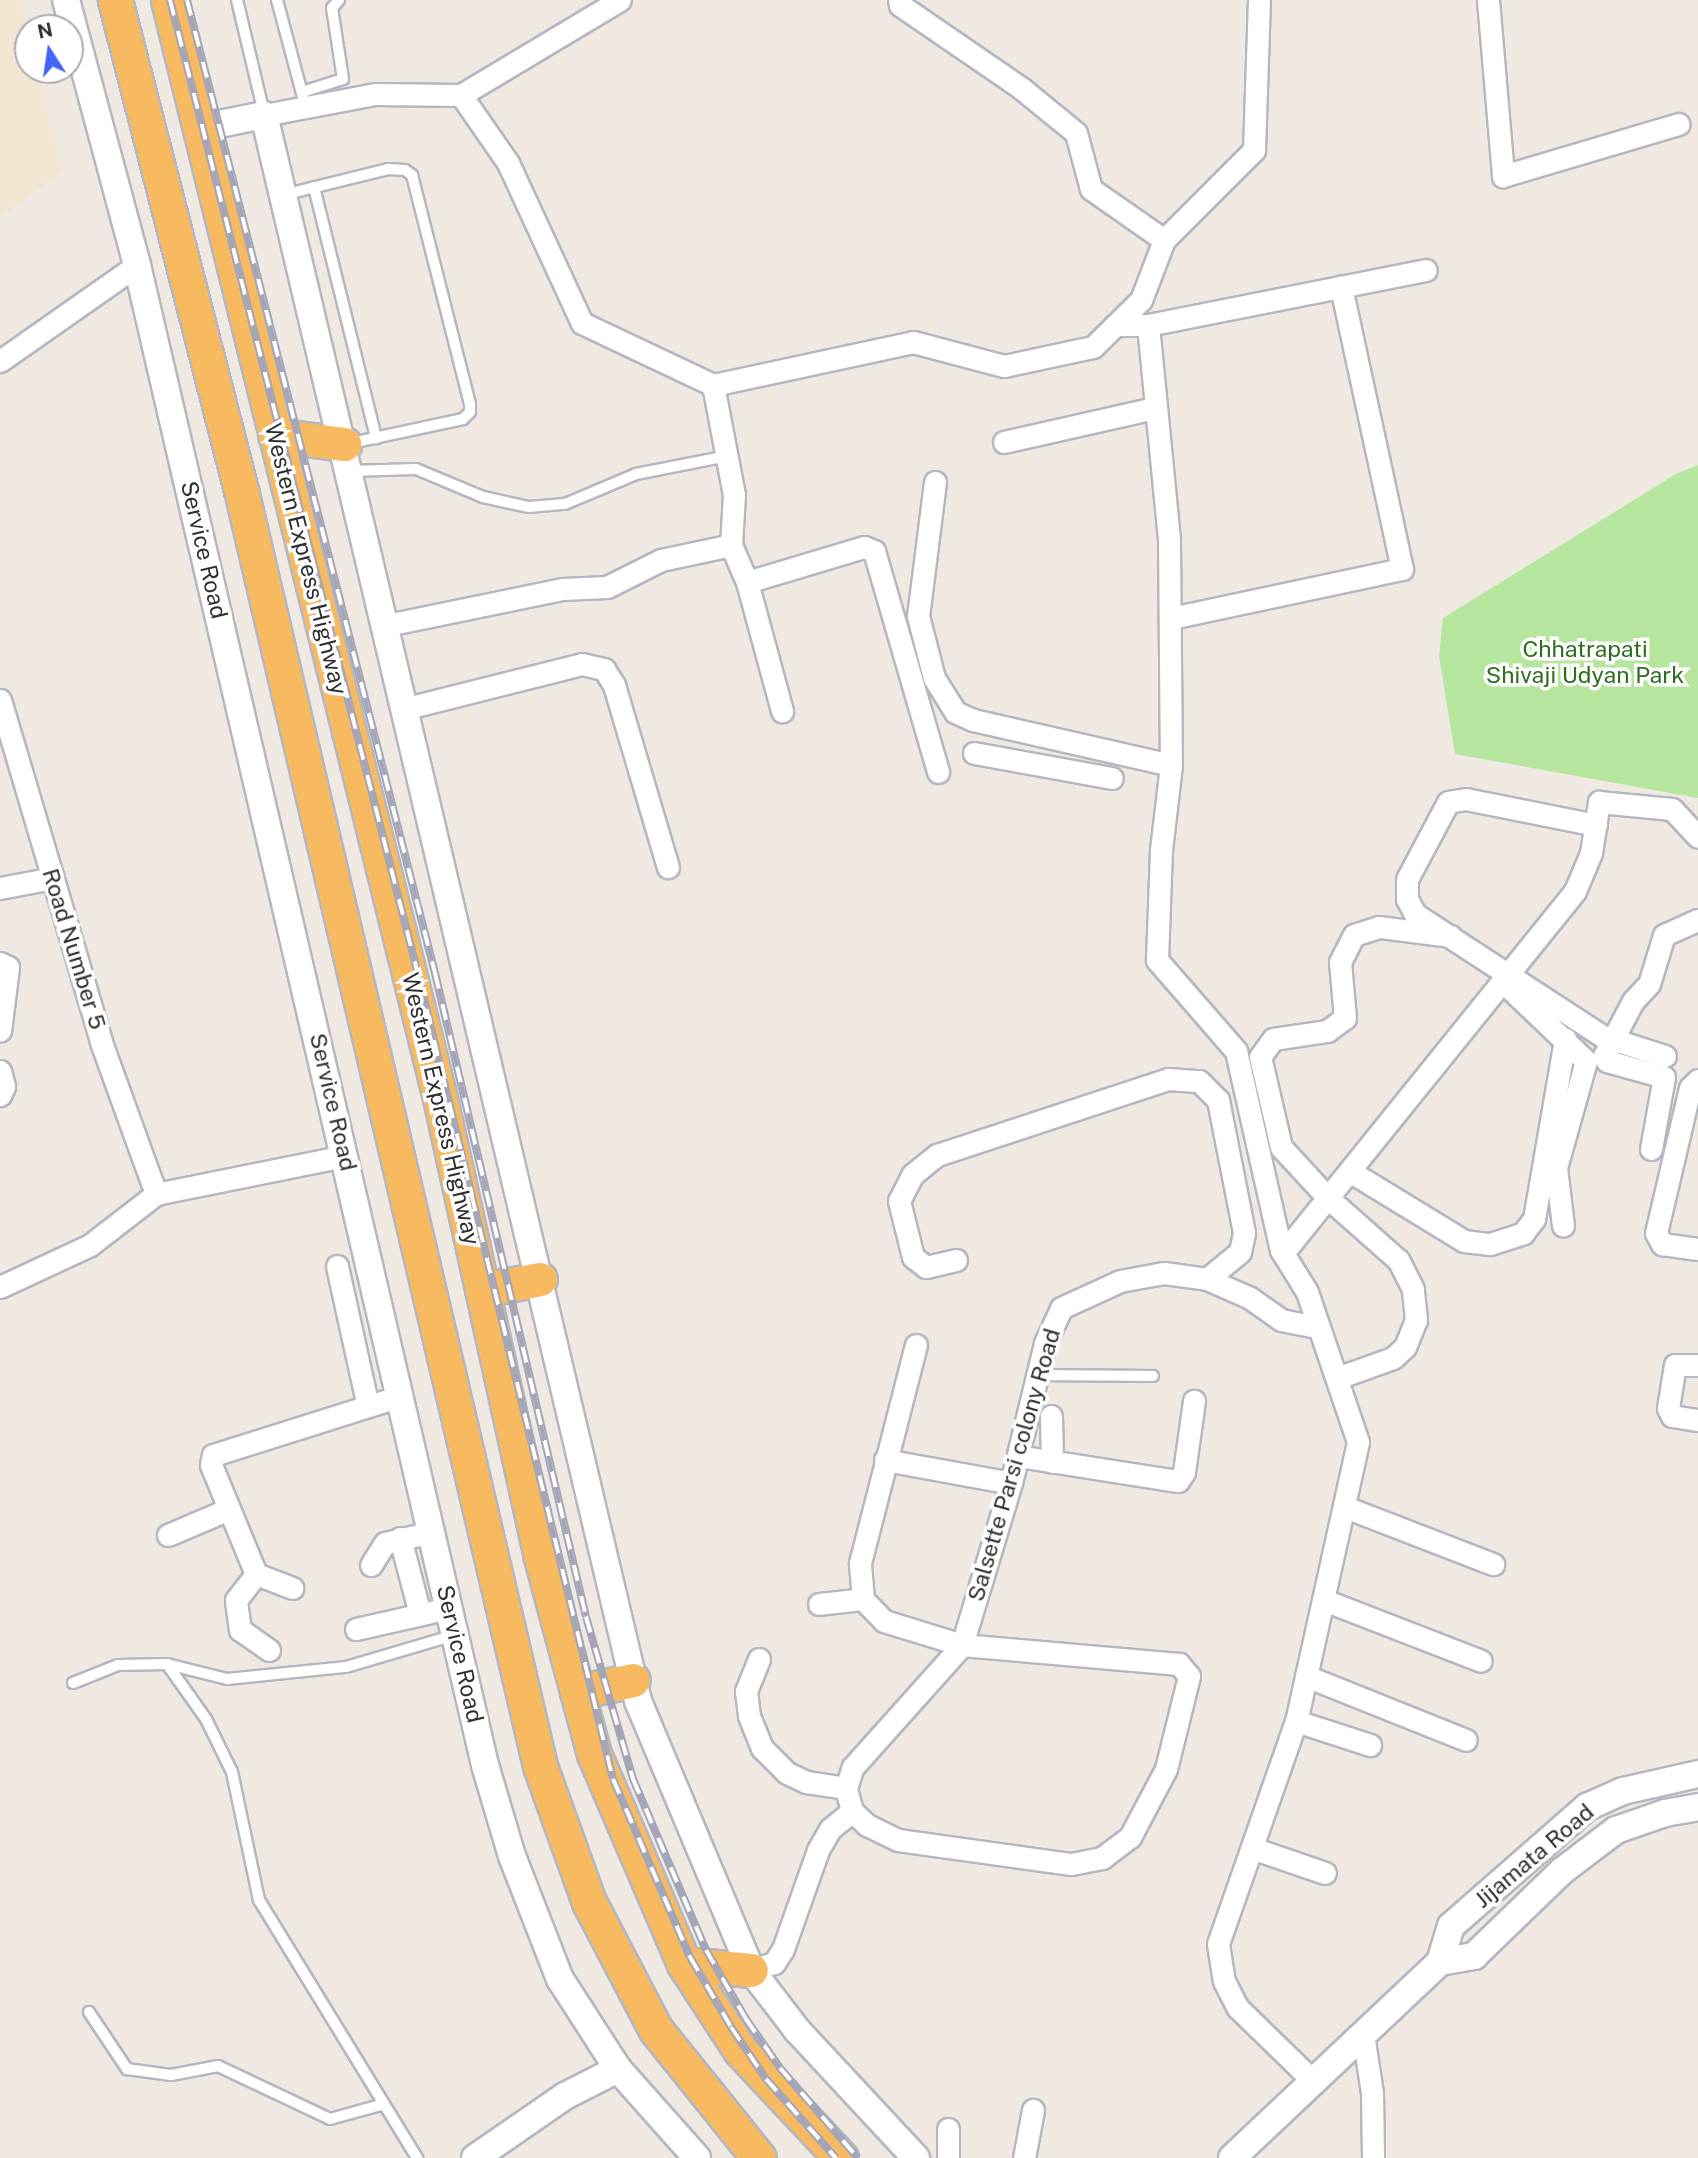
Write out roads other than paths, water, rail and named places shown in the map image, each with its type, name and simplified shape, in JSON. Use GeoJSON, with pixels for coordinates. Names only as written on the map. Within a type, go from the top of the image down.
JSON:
{"type":"FeatureCollection","features":[{"type":"Feature","properties":{"kind":"highway","name":"Western Express Highway"},"geometry":{"type":"LineString","coordinates":[[115,0],[241,490],[540,1766],[589,1902],[656,2030],[759,2158]]}},
{"type":"Feature","properties":{"kind":"highway","name":"Western Express Highway"},"geometry":{"type":"LineString","coordinates":[[168,0],[440,1098],[540,1554],[594,1754],[684,1964],[740,2050],[841,2158]]}},
{"type":"Feature","properties":{"kind":"highway"},"geometry":{"type":"LineString","coordinates":[[275,435],[347,458]]}},
{"type":"Feature","properties":{"kind":"highway"},"geometry":{"type":"LineString","coordinates":[[482,1290],[540,1279]]}},
{"type":"Feature","properties":{"kind":"highway"},"geometry":{"type":"LineString","coordinates":[[577,1692],[633,1680]]}},
{"type":"Feature","properties":{"kind":"highway"},"geometry":{"type":"LineString","coordinates":[[684,1964],[751,1970]]}},
{"type":"Feature","properties":{"kind":"street","name":"Service Road"},"geometry":{"type":"LineString","coordinates":[[66,0],[137,265],[455,1635],[512,1856],[560,1979],[618,2069],[697,2158]]}},
{"type":"Feature","properties":{"kind":"street"},"geometry":{"type":"LineString","coordinates":[[200,128],[264,115],[304,99],[375,94],[461,95],[620,0]]}},
{"type":"Feature","properties":{"kind":"street"},"geometry":{"type":"LineString","coordinates":[[899,0],[900,5],[1021,88],[1076,133],[1091,189],[1164,240]]}},
{"type":"Feature","properties":{"kind":"street"},"geometry":{"type":"LineString","coordinates":[[461,95],[508,163],[582,323],[713,385],[913,342],[1004,366],[1093,347],[1141,300],[1164,240],[1254,150],[1259,0]]}},
{"type":"Feature","properties":{"kind":"street"},"geometry":{"type":"LineString","coordinates":[[1488,0],[1503,176],[1678,124]]}},
{"type":"Feature","properties":{"kind":"street"},"geometry":{"type":"LineString","coordinates":[[264,115],[407,708],[633,1680],[711,1882],[751,1970],[797,2029],[916,2158]]}},
{"type":"Feature","properties":{"kind":"street"},"geometry":{"type":"LineString","coordinates":[[0,361],[137,265]]}},
{"type":"Feature","properties":{"kind":"street"},"geometry":{"type":"LineString","coordinates":[[1115,325],[1148,325],[1426,270]]}},
{"type":"Feature","properties":{"kind":"street"},"geometry":{"type":"LineString","coordinates":[[1171,618],[1402,569],[1341,287]]}},
{"type":"Feature","properties":{"kind":"street"},"geometry":{"type":"LineString","coordinates":[[1148,325],[1167,513],[1171,618],[1171,765],[1161,850],[1157,960],[1200,1015],[1236,1051],[1283,1253],[1307,1292],[1358,1442],[1296,1721],[1218,1944],[1224,1981],[1238,2008],[1313,2081]]}},
{"type":"Feature","properties":{"kind":"street"},"geometry":{"type":"LineString","coordinates":[[713,385],[730,456],[734,495],[731,545],[747,582],[782,712]]}},
{"type":"Feature","properties":{"kind":"street"},"geometry":{"type":"LineString","coordinates":[[1004,442],[1155,408]]}},
{"type":"Feature","properties":{"kind":"street"},"geometry":{"type":"LineString","coordinates":[[935,482],[918,615],[934,678],[955,712],[1046,737],[1171,765]]}},
{"type":"Feature","properties":{"kind":"street"},"geometry":{"type":"LineString","coordinates":[[387,625],[562,589],[607,587],[661,560],[731,545]]}},
{"type":"Feature","properties":{"kind":"street"},"geometry":{"type":"LineString","coordinates":[[747,582],[864,547],[874,551],[938,772]]}},
{"type":"Feature","properties":{"kind":"street"},"geometry":{"type":"LineString","coordinates":[[407,708],[583,664],[604,669],[614,685],[668,867]]}},
{"type":"Feature","properties":{"kind":"street","name":"Road Number 5"},"geometry":{"type":"LineString","coordinates":[[0,700],[101,1042],[156,1194]]}},
{"type":"Feature","properties":{"kind":"street"},"geometry":{"type":"LineString","coordinates":[[1041,765],[1046,737]]}},
{"type":"Feature","properties":{"kind":"street"},"geometry":{"type":"LineString","coordinates":[[974,753],[1112,778]]}},
{"type":"Feature","properties":{"kind":"street"},"geometry":{"type":"LineString","coordinates":[[1595,825],[1466,799],[1443,806],[1407,879],[1406,891],[1415,914],[1450,936],[1507,979],[1609,1040],[1665,1056]]}},
{"type":"Feature","properties":{"kind":"street"},"geometry":{"type":"LineString","coordinates":[[1283,1253],[1576,891],[1591,853],[1599,802],[1667,808],[1679,814],[1698,837]]}},
{"type":"Feature","properties":{"kind":"street"},"geometry":{"type":"LineString","coordinates":[[0,888],[53,878]]}},
{"type":"Feature","properties":{"kind":"street"},"geometry":{"type":"LineString","coordinates":[[1651,1149],[1665,1080],[1656,1072],[1605,1060],[1609,1040],[1649,984],[1664,934],[1698,920]]}},
{"type":"Feature","properties":{"kind":"street"},"geometry":{"type":"LineString","coordinates":[[1337,1378],[1393,1358],[1413,1334],[1413,1289],[1398,1260],[1328,1198],[1281,1147],[1259,1068],[1262,1050],[1273,1039],[1326,1031],[1345,1018],[1340,962],[1354,935],[1378,927],[1450,936]]}},
{"type":"Feature","properties":{"kind":"street"},"geometry":{"type":"LineString","coordinates":[[0,963],[8,967],[0,1031]]}},
{"type":"Feature","properties":{"kind":"street"},"geometry":{"type":"LineString","coordinates":[[1507,979],[1587,1065],[1556,1168],[1563,1226]]}},
{"type":"Feature","properties":{"kind":"street"},"geometry":{"type":"LineString","coordinates":[[1351,1172],[1464,1241],[1490,1244],[1523,1233],[1534,1219],[1565,1039]]}},
{"type":"Feature","properties":{"kind":"street"},"geometry":{"type":"LineString","coordinates":[[0,1071],[4,1086],[0,1095]]}},
{"type":"Feature","properties":{"kind":"street"},"geometry":{"type":"LineString","coordinates":[[956,1260],[926,1267],[913,1257],[899,1201],[912,1175],[937,1155],[1168,1079],[1199,1081],[1218,1100],[1244,1233],[1241,1252],[1207,1279]]}},
{"type":"Feature","properties":{"kind":"street"},"geometry":{"type":"LineString","coordinates":[[1698,1080],[1690,1088],[1656,1233],[1662,1244],[1698,1249]]}},
{"type":"Feature","properties":{"kind":"street"},"geometry":{"type":"LineString","coordinates":[[0,1287],[90,1245],[156,1194],[345,1156]]}},
{"type":"Feature","properties":{"kind":"street"},"geometry":{"type":"LineString","coordinates":[[337,1266],[368,1403]]}},
{"type":"Feature","properties":{"kind":"street","name":"Salsette Parsi colony Road"},"geometry":{"type":"LineString","coordinates":[[846,1788],[853,1767],[962,1645],[1011,1483],[1038,1375],[1060,1308],[1120,1281],[1164,1273],[1207,1279],[1250,1298],[1281,1320],[1317,1327]]}},
{"type":"Feature","properties":{"kind":"street"},"geometry":{"type":"LineString","coordinates":[[759,1659],[746,1691],[748,1716],[762,1748],[787,1773],[806,1782],[846,1788],[852,1811],[867,1825],[898,1840],[1071,1864],[1102,1858],[1130,1837],[1166,1769],[1188,1681],[1185,1667],[962,1645],[884,1621],[863,1599],[860,1563],[916,1345]]}},
{"type":"Feature","properties":{"kind":"street"},"geometry":{"type":"LineString","coordinates":[[1698,1365],[1675,1365],[1668,1408],[1672,1416],[1698,1420]]}},
{"type":"Feature","properties":{"kind":"street"},"geometry":{"type":"LineString","coordinates":[[292,1588],[256,1574],[211,1465],[214,1455],[368,1403],[400,1396]]}},
{"type":"Feature","properties":{"kind":"street"},"geometry":{"type":"LineString","coordinates":[[1018,1456],[1178,1481],[1184,1472],[1194,1401]]}},
{"type":"Feature","properties":{"kind":"street"},"geometry":{"type":"LineString","coordinates":[[1051,1416],[1052,1462]]}},
{"type":"Feature","properties":{"kind":"street"},"geometry":{"type":"LineString","coordinates":[[885,1460],[1011,1483]]}},
{"type":"Feature","properties":{"kind":"street"},"geometry":{"type":"LineString","coordinates":[[1345,1507],[1493,1564]]}},
{"type":"Feature","properties":{"kind":"street"},"geometry":{"type":"LineString","coordinates":[[168,1535],[229,1509]]}},
{"type":"Feature","properties":{"kind":"street"},"geometry":{"type":"LineString","coordinates":[[371,1564],[385,1543],[431,1532]]}},
{"type":"Feature","properties":{"kind":"street"},"geometry":{"type":"LineString","coordinates":[[400,1538],[420,1614]]}},
{"type":"Feature","properties":{"kind":"street"},"geometry":{"type":"LineString","coordinates":[[256,1574],[236,1600],[240,1630],[269,1650]]}},
{"type":"Feature","properties":{"kind":"street"},"geometry":{"type":"LineString","coordinates":[[820,1604],[863,1599]]}},
{"type":"Feature","properties":{"kind":"street"},"geometry":{"type":"LineString","coordinates":[[1324,1600],[1481,1661]]}},
{"type":"Feature","properties":{"kind":"street"},"geometry":{"type":"LineString","coordinates":[[356,1629],[449,1608]]}},
{"type":"Feature","properties":{"kind":"street"},"geometry":{"type":"LineString","coordinates":[[1307,1676],[1466,1740]]}},
{"type":"Feature","properties":{"kind":"street"},"geometry":{"type":"LineString","coordinates":[[1296,1721],[1370,1745]]}},
{"type":"Feature","properties":{"kind":"street","name":"Jijamata Road"},"geometry":{"type":"LineString","coordinates":[[1232,2158],[1440,1962],[1451,1926],[1587,1807],[1623,1791],[1698,1774]]}},
{"type":"Feature","properties":{"kind":"street","name":"Jijamata Road"},"geometry":{"type":"LineString","coordinates":[[1440,1962],[1474,1956],[1562,1871],[1616,1830],[1665,1812],[1698,1807]]}},
{"type":"Feature","properties":{"kind":"street"},"geometry":{"type":"LineString","coordinates":[[751,1970],[774,1962],[783,1949],[818,1850],[830,1829],[852,1811]]}},
{"type":"Feature","properties":{"kind":"street"},"geometry":{"type":"LineString","coordinates":[[1252,1848],[1325,1873]]}},
{"type":"Feature","properties":{"kind":"street"},"geometry":{"type":"LineString","coordinates":[[1363,2034],[1372,2093],[1373,2158]]}},
{"type":"Feature","properties":{"kind":"street"},"geometry":{"type":"LineString","coordinates":[[475,2158],[565,2096],[618,2069]]}},
{"type":"Feature","properties":{"kind":"street"},"geometry":{"type":"LineString","coordinates":[[1024,2158],[1033,2110]]}},
{"type":"Feature","properties":{"kind":"street"},"geometry":{"type":"LineString","coordinates":[[948,2129],[948,2158]]}},
{"type":"Feature","properties":{"kind":"lane"},"geometry":{"type":"LineString","coordinates":[[237,0],[264,115]]}},
{"type":"Feature","properties":{"kind":"lane"},"geometry":{"type":"LineString","coordinates":[[277,0],[304,99],[343,79],[332,8],[339,0]]}},
{"type":"Feature","properties":{"kind":"lane"},"geometry":{"type":"LineString","coordinates":[[284,195],[397,168],[412,175],[470,404],[470,412],[463,419],[376,438],[347,458]]}},
{"type":"Feature","properties":{"kind":"lane"},"geometry":{"type":"LineString","coordinates":[[314,187],[376,438]]}},
{"type":"Feature","properties":{"kind":"lane"},"geometry":{"type":"LineString","coordinates":[[347,458],[416,469],[483,497],[529,507],[565,503],[636,474],[730,456]]}},
{"type":"Feature","properties":{"kind":"lane"},"geometry":{"type":"LineString","coordinates":[[1038,1375],[1153,1376]]}},
{"type":"Feature","properties":{"kind":"lane"},"geometry":{"type":"LineString","coordinates":[[73,1683],[118,1665],[167,1664],[227,1679],[346,1667],[455,1635]]}},
{"type":"Feature","properties":{"kind":"lane"},"geometry":{"type":"LineString","coordinates":[[167,1664],[206,1719],[232,1772],[259,1900],[382,2105],[417,2158]]}},
{"type":"Feature","properties":{"kind":"lane"},"geometry":{"type":"LineString","coordinates":[[89,2012],[127,2069],[171,2075],[218,2066],[330,2119],[382,2105]]}},
{"type":"Feature","properties":{"kind":"railway"},"geometry":{"type":"LineString","coordinates":[[170,0],[419,978],[613,1779],[690,1957],[731,2027],[766,2079],[836,2158]]}},
{"type":"Feature","properties":{"kind":"railway"},"geometry":{"type":"LineString","coordinates":[[187,0],[435,973],[586,1617],[633,1779],[706,1950],[746,2019],[780,2068],[858,2158]]}},
{"type":"Feature","properties":{"kind":"park label","name":"Chhatrapati Shivaji Udyan Park"},"geometry":{"type":"Point","coordinates":[1585,662]}}]}
